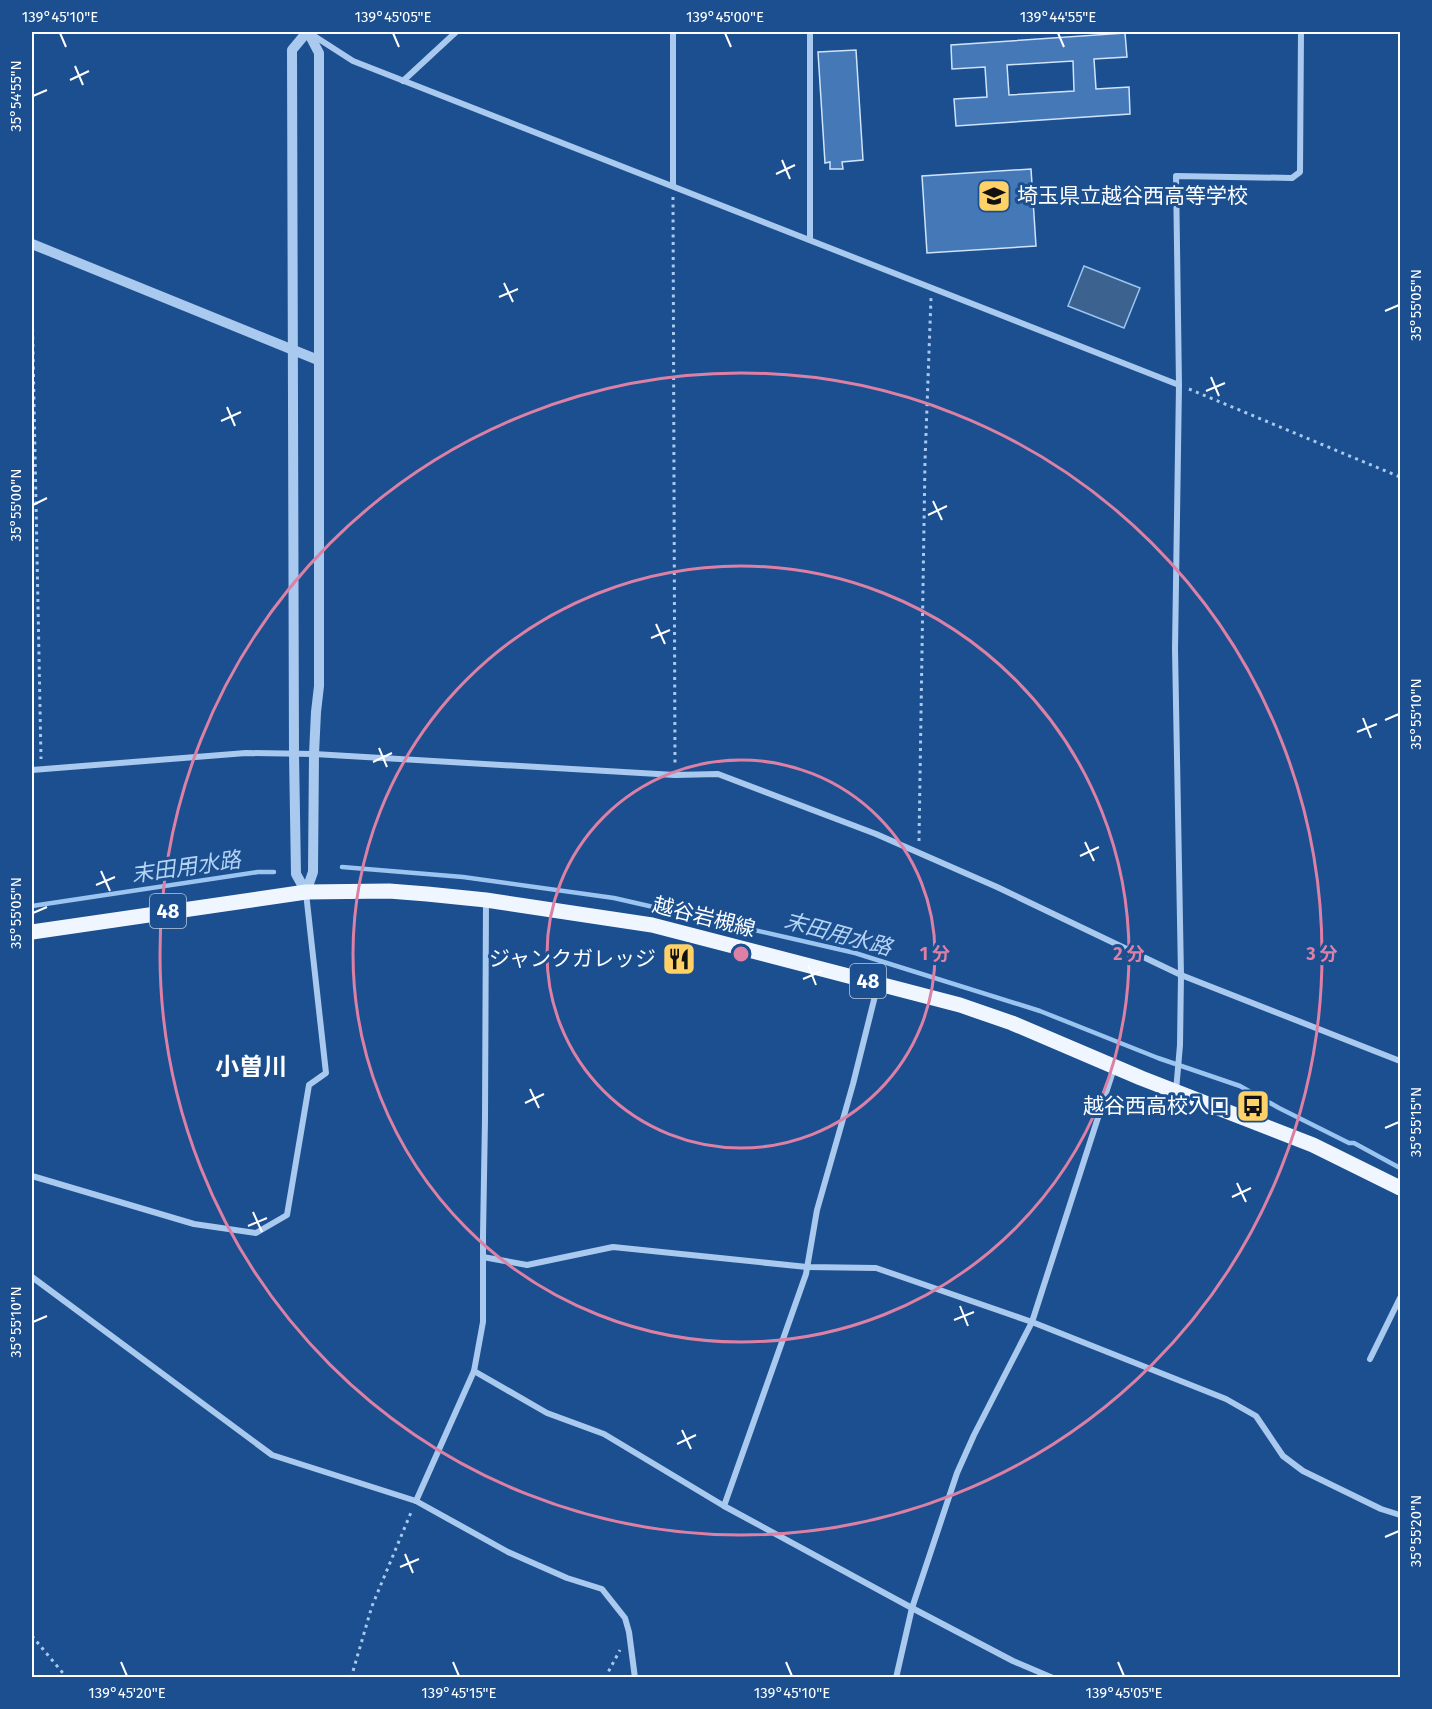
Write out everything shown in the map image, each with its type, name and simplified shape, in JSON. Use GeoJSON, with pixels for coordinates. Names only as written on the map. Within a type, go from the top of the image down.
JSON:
{"type":"FeatureCollection","features":[{"type":"Feature","properties":{"kind":"main road","name":"越谷岩槻線"},"geometry":{"type":"LineString","coordinates":[[32,932],[306,892],[388,891],[486,900],[652,925],[960,1005],[1012,1023],[1115,1067],[1313,1145],[1401,1188]]}},
{"type":"Feature","properties":{"kind":"street"},"geometry":{"type":"LineString","coordinates":[[308,32],[352,61],[1179,385]]}},
{"type":"Feature","properties":{"kind":"street"},"geometry":{"type":"LineString","coordinates":[[32,1176],[194,1224],[256,1233],[287,1215],[309,1085],[326,1073],[306,892],[296,874],[292,50],[308,32]]}},
{"type":"Feature","properties":{"kind":"street"},"geometry":{"type":"LineString","coordinates":[[306,892],[313,872],[314,754],[319,686],[319,53],[308,32]]}},
{"type":"Feature","properties":{"kind":"street"},"geometry":{"type":"LineString","coordinates":[[403,81],[456,32]]}},
{"type":"Feature","properties":{"kind":"street"},"geometry":{"type":"LineString","coordinates":[[672,185],[673,32]]}},
{"type":"Feature","properties":{"kind":"street"},"geometry":{"type":"LineString","coordinates":[[810,32],[810,240]]}},
{"type":"Feature","properties":{"kind":"street"},"geometry":{"type":"LineString","coordinates":[[1176,1091],[1181,975],[1175,649],[1179,385],[1176,176],[1292,178],[1300,172],[1301,32]]}},
{"type":"Feature","properties":{"kind":"street"},"geometry":{"type":"LineString","coordinates":[[32,244],[318,360]]}},
{"type":"Feature","properties":{"kind":"street"},"geometry":{"type":"LineString","coordinates":[[32,770],[246,753],[314,754],[675,775],[718,774],[876,834],[997,887],[1181,975],[1401,1061]]}},
{"type":"Feature","properties":{"kind":"street"},"geometry":{"type":"LineString","coordinates":[[416,1501],[474,1371],[483,1322],[486,900]]}},
{"type":"Feature","properties":{"kind":"street"},"geometry":{"type":"LineString","coordinates":[[724,1506],[807,1267],[817,1210],[853,1084],[878,983]]}},
{"type":"Feature","properties":{"kind":"street"},"geometry":{"type":"LineString","coordinates":[[896,1677],[912,1608],[957,1473],[1032,1322],[1115,1067]]}},
{"type":"Feature","properties":{"kind":"street"},"geometry":{"type":"LineString","coordinates":[[483,1257],[526,1265],[613,1247],[807,1267],[876,1268],[1032,1322],[1226,1399],[1256,1416],[1283,1456],[1303,1471],[1381,1509],[1401,1515]]}},
{"type":"Feature","properties":{"kind":"street"},"geometry":{"type":"LineString","coordinates":[[32,1276],[272,1455],[416,1501],[508,1552],[567,1578],[602,1589],[625,1618],[635,1677]]}},
{"type":"Feature","properties":{"kind":"street"},"geometry":{"type":"LineString","coordinates":[[1370,1359],[1401,1298]]}},
{"type":"Feature","properties":{"kind":"street"},"geometry":{"type":"LineString","coordinates":[[474,1371],[547,1413],[604,1434],[724,1506],[912,1608],[1013,1661],[1053,1677]]}},
{"type":"Feature","properties":{"kind":"path"},"geometry":{"type":"LineString","coordinates":[[672,185],[675,775]]}},
{"type":"Feature","properties":{"kind":"path"},"geometry":{"type":"LineString","coordinates":[[919,853],[925,453],[932,288]]}},
{"type":"Feature","properties":{"kind":"path"},"geometry":{"type":"LineString","coordinates":[[32,298],[41,770]]}},
{"type":"Feature","properties":{"kind":"path"},"geometry":{"type":"LineString","coordinates":[[1179,385],[1401,477]]}},
{"type":"Feature","properties":{"kind":"path"},"geometry":{"type":"LineString","coordinates":[[351,1677],[372,1606],[416,1501]]}},
{"type":"Feature","properties":{"kind":"path"},"geometry":{"type":"LineString","coordinates":[[605,1677],[629,1632]]}},
{"type":"Feature","properties":{"kind":"path"},"geometry":{"type":"LineString","coordinates":[[32,1636],[67,1677]]}},
{"type":"Feature","properties":{"kind":"water"},"geometry":{"type":"Polygon","coordinates":[[[1084,266],[1140,288],[1124,328],[1068,306],[1084,266]]]}},
{"type":"Feature","properties":{"kind":"building"},"geometry":{"type":"Polygon","coordinates":[[[1125,33],[1127,57],[1094,59],[1096,89],[1129,87],[1130,114],[956,126],[954,99],[987,97],[985,67],[952,69],[951,45],[1125,33]],[[1073,61],[1007,65],[1009,95],[1074,91],[1073,61]]]}},
{"type":"Feature","properties":{"kind":"building"},"geometry":{"type":"Polygon","coordinates":[[[856,50],[863,160],[842,162],[843,169],[830,169],[830,162],[825,163],[818,52],[856,50]]]}},
{"type":"Feature","properties":{"kind":"building"},"geometry":{"type":"Polygon","coordinates":[[[1031,169],[1036,246],[927,253],[922,176],[1031,169]]]}},
{"type":"Feature","properties":{"kind":"waterway","name":"末田用水路"},"geometry":{"type":"LineString","coordinates":[[342,867],[463,877],[614,898],[855,953],[1040,1011],[1158,1058],[1240,1086],[1400,1168]]}},
{"type":"Feature","properties":{"kind":"waterway","name":"末田用水路"},"geometry":{"type":"LineString","coordinates":[[32,906],[258,872],[274,872]]}},
{"type":"Feature","properties":{"kind":"place","name":"埼玉県立越谷西高等学校"},"geometry":{"type":"Point","coordinates":[994,196]}},
{"type":"Feature","properties":{"kind":"place","name":"ジャンクガレッジ"},"geometry":{"type":"Point","coordinates":[679,959]}},
{"type":"Feature","properties":{"kind":"place","name":"越谷西高校入口"},"geometry":{"type":"Point","coordinates":[1253,1106]}},
{"type":"Feature","properties":{"kind":"district","name":"小曽川"},"geometry":{"type":"Point","coordinates":[251,1067]}}]}
